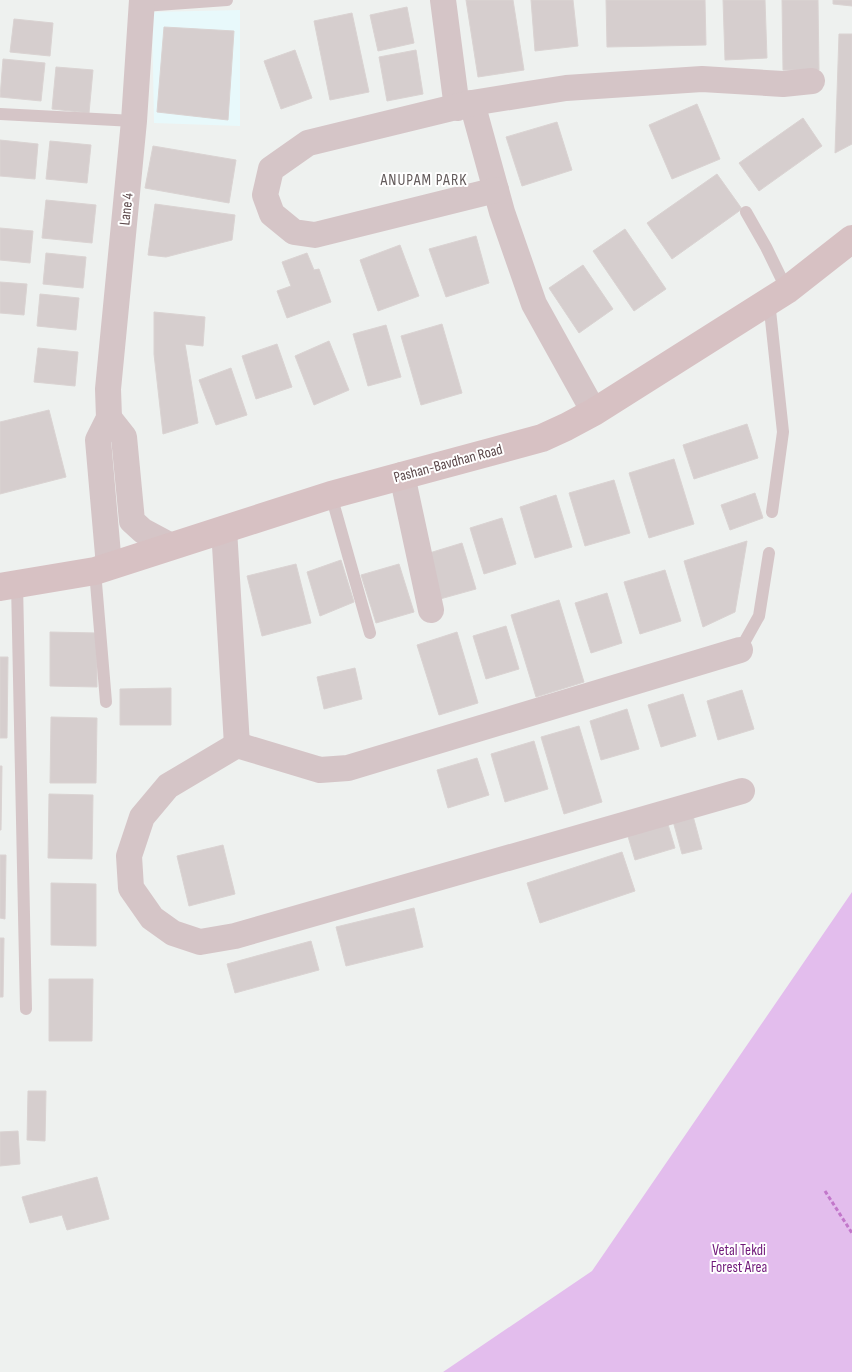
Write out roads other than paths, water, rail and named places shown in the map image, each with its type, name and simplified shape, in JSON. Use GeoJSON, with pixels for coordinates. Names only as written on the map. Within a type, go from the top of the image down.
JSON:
{"type":"FeatureCollection","features":[{"type":"Feature","properties":{"kind":"main road","name":"Pashan-Bavdhan Road"},"geometry":{"type":"LineString","coordinates":[[8,585],[102,568],[331,494],[542,438],[594,412],[778,295],[852,239]]}},
{"type":"Feature","properties":{"kind":"street"},"geometry":{"type":"LineString","coordinates":[[443,0],[465,106],[496,190],[534,304],[594,412]]}},
{"type":"Feature","properties":{"kind":"street","name":"Lane 4"},"geometry":{"type":"LineString","coordinates":[[102,568],[98,440],[109,418],[108,389],[134,122],[142,3]]}},
{"type":"Feature","properties":{"kind":"street"},"geometry":{"type":"LineString","coordinates":[[496,190],[316,235],[294,232],[272,214],[265,195],[271,169],[308,143],[465,106],[566,88],[702,79],[783,84],[812,81]]}},
{"type":"Feature","properties":{"kind":"street"},"geometry":{"type":"LineString","coordinates":[[109,418],[124,437],[132,521],[143,531],[171,546]]}},
{"type":"Feature","properties":{"kind":"street"},"geometry":{"type":"LineString","coordinates":[[402,476],[431,610]]}},
{"type":"Feature","properties":{"kind":"street"},"geometry":{"type":"LineString","coordinates":[[224,529],[238,745]]}},
{"type":"Feature","properties":{"kind":"street"},"geometry":{"type":"LineString","coordinates":[[740,650],[348,768],[320,770],[238,745],[168,786],[142,817],[129,856],[131,888],[152,918],[173,933],[200,942],[235,936],[742,791]]}},
{"type":"Feature","properties":{"kind":"lane"},"geometry":{"type":"LineString","coordinates":[[142,3],[227,0]]}},
{"type":"Feature","properties":{"kind":"lane"},"geometry":{"type":"LineString","coordinates":[[0,114],[134,122]]}},
{"type":"Feature","properties":{"kind":"lane"},"geometry":{"type":"LineString","coordinates":[[746,212],[766,247],[778,295],[783,432],[772,512]]}},
{"type":"Feature","properties":{"kind":"lane"},"geometry":{"type":"LineString","coordinates":[[331,494],[370,633]]}},
{"type":"Feature","properties":{"kind":"lane"},"geometry":{"type":"LineString","coordinates":[[740,650],[759,616],[769,553]]}},
{"type":"Feature","properties":{"kind":"lane"},"geometry":{"type":"LineString","coordinates":[[102,568],[106,702]]}},
{"type":"Feature","properties":{"kind":"lane"},"geometry":{"type":"LineString","coordinates":[[8,585],[26,1009]]}},
{"type":"Feature","properties":{"kind":"district","name":"ANUPAM PARK"},"geometry":{"type":"Point","coordinates":[424,179]}},
{"type":"Feature","properties":{"kind":"park label","name":"Vetal Tekdi Forest Area"},"geometry":{"type":"Point","coordinates":[739,1258]}}]}
